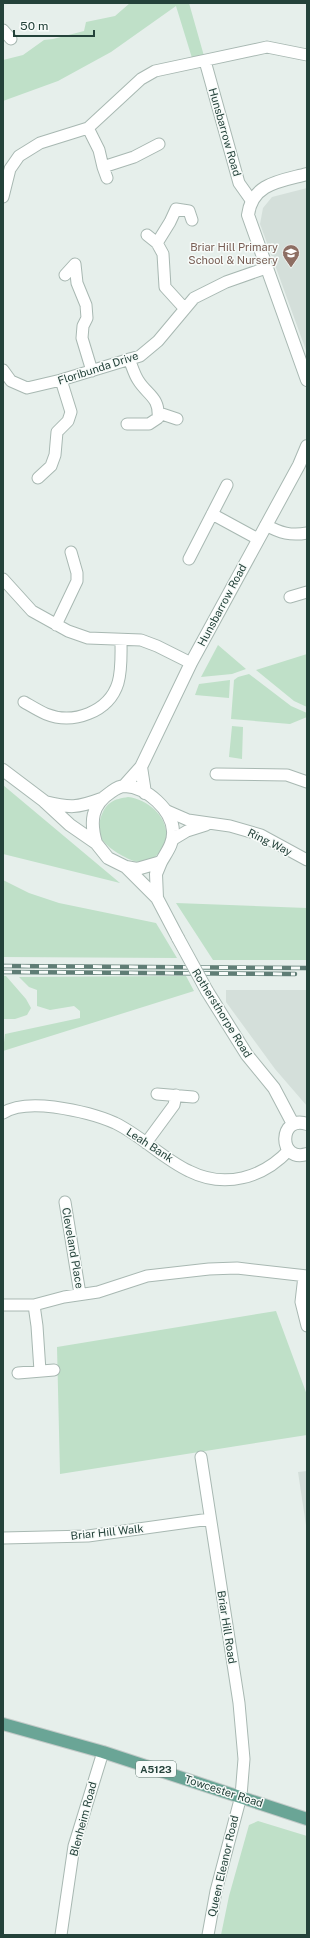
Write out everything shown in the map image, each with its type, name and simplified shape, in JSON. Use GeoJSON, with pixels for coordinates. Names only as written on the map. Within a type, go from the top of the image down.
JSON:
{"type":"FeatureCollection","features":[{"type":"Feature","properties":{"kind":"main road","name":"Towcester Road"},"geometry":{"type":"LineString","coordinates":[[3,1724],[103,1752],[307,1819]]}},
{"type":"Feature","properties":{"kind":"street"},"geometry":{"type":"LineString","coordinates":[[3,30],[11,39]]}},
{"type":"Feature","properties":{"kind":"street"},"geometry":{"type":"LineString","coordinates":[[3,197],[10,169],[19,156],[40,142],[88,128],[141,79],[155,71],[267,47],[307,55]]}},
{"type":"Feature","properties":{"kind":"street","name":"Hunsbarrow Road"},"geometry":{"type":"LineString","coordinates":[[205,61],[239,183],[251,200]]}},
{"type":"Feature","properties":{"kind":"street"},"geometry":{"type":"LineString","coordinates":[[88,128],[100,150],[103,167],[107,178]]}},
{"type":"Feature","properties":{"kind":"street"},"geometry":{"type":"LineString","coordinates":[[103,167],[134,157],[159,144]]}},
{"type":"Feature","properties":{"kind":"street"},"geometry":{"type":"LineString","coordinates":[[307,174],[271,184],[261,189],[251,200],[248,215],[307,380]]}},
{"type":"Feature","properties":{"kind":"street"},"geometry":{"type":"LineString","coordinates":[[157,243],[176,209],[190,211],[192,220]]}},
{"type":"Feature","properties":{"kind":"street"},"geometry":{"type":"LineString","coordinates":[[147,236],[157,243],[163,254],[165,287],[185,309]]}},
{"type":"Feature","properties":{"kind":"street"},"geometry":{"type":"LineString","coordinates":[[65,276],[75,264],[77,283],[86,306],[87,318],[83,326],[82,338],[92,371]]}},
{"type":"Feature","properties":{"kind":"street","name":"Floribunda Drive"},"geometry":{"type":"LineString","coordinates":[[3,370],[11,381],[27,388],[61,380],[140,356],[158,341],[194,298],[226,282],[266,268]]}},
{"type":"Feature","properties":{"kind":"street"},"geometry":{"type":"LineString","coordinates":[[127,424],[149,424],[158,418],[159,413],[159,409],[152,394],[144,390],[129,359]]}},
{"type":"Feature","properties":{"kind":"street"},"geometry":{"type":"LineString","coordinates":[[38,478],[51,466],[55,454],[57,432],[68,421],[71,412],[61,380]]}},
{"type":"Feature","properties":{"kind":"street"},"geometry":{"type":"LineString","coordinates":[[159,413],[176,419]]}},
{"type":"Feature","properties":{"kind":"street","name":"Hunsbarrow Road"},"geometry":{"type":"LineString","coordinates":[[124,786],[141,767],[191,663],[299,465],[307,446]]}},
{"type":"Feature","properties":{"kind":"street"},"geometry":{"type":"LineString","coordinates":[[189,559],[227,485]]}},
{"type":"Feature","properties":{"kind":"street"},"geometry":{"type":"LineString","coordinates":[[212,514],[258,539]]}},
{"type":"Feature","properties":{"kind":"street"},"geometry":{"type":"LineString","coordinates":[[266,525],[278,532],[288,534],[307,533]]}},
{"type":"Feature","properties":{"kind":"street"},"geometry":{"type":"LineString","coordinates":[[56,625],[77,581],[77,573],[71,552]]}},
{"type":"Feature","properties":{"kind":"street"},"geometry":{"type":"LineString","coordinates":[[3,579],[32,611],[56,625],[88,638],[141,640],[157,646],[191,663]]}},
{"type":"Feature","properties":{"kind":"street"},"geometry":{"type":"LineString","coordinates":[[290,597],[306,595]]}},
{"type":"Feature","properties":{"kind":"street"},"geometry":{"type":"LineString","coordinates":[[24,702],[47,714],[62,718],[75,718],[89,714],[101,707],[112,696],[118,684],[121,640]]}},
{"type":"Feature","properties":{"kind":"street"},"geometry":{"type":"LineString","coordinates":[[141,767],[145,793]]}},
{"type":"Feature","properties":{"kind":"street"},"geometry":{"type":"LineString","coordinates":[[3,770],[44,801],[70,825],[96,843],[108,858],[126,867],[137,869],[160,862]]}},
{"type":"Feature","properties":{"kind":"street"},"geometry":{"type":"LineString","coordinates":[[216,774],[287,775],[307,782]]}},
{"type":"Feature","properties":{"kind":"street"},"geometry":{"type":"LineString","coordinates":[[44,801],[68,807],[85,805],[101,799],[115,789],[124,786],[145,793],[165,810],[188,820],[208,824]]}},
{"type":"Feature","properties":{"kind":"street"},"geometry":{"type":"LineString","coordinates":[[96,843],[92,828],[93,817],[101,799]]}},
{"type":"Feature","properties":{"kind":"street"},"geometry":{"type":"LineString","coordinates":[[157,898],[156,874],[160,862],[172,840],[173,832],[170,818],[165,810]]}},
{"type":"Feature","properties":{"kind":"street"},"geometry":{"type":"LineString","coordinates":[[172,840],[186,830],[208,824]]}},
{"type":"Feature","properties":{"kind":"street","name":"Ring Way"},"geometry":{"type":"LineString","coordinates":[[208,824],[230,826],[261,835],[307,860]]}},
{"type":"Feature","properties":{"kind":"street"},"geometry":{"type":"LineString","coordinates":[[126,867],[157,898]]}},
{"type":"Feature","properties":{"kind":"street","name":"Rothersthorpe Road"},"geometry":{"type":"LineString","coordinates":[[157,898],[207,991],[247,1055],[274,1088],[293,1124]]}},
{"type":"Feature","properties":{"kind":"street"},"geometry":{"type":"LineString","coordinates":[[157,1094],[193,1097]]}},
{"type":"Feature","properties":{"kind":"street"},"geometry":{"type":"LineString","coordinates":[[146,1143],[174,1105],[176,1095]]}},
{"type":"Feature","properties":{"kind":"street","name":"Leah Bank"},"geometry":{"type":"LineString","coordinates":[[3,1112],[9,1109],[25,1106],[46,1106],[74,1109],[95,1115],[116,1124],[189,1171],[212,1179],[238,1179],[253,1176],[268,1169],[289,1150]]}},
{"type":"Feature","properties":{"kind":"street"},"geometry":{"type":"LineString","coordinates":[[307,1124],[298,1122],[293,1124],[288,1128],[284,1140],[289,1150],[298,1155],[307,1154]]}},
{"type":"Feature","properties":{"kind":"street","name":"Cleveland Place"},"geometry":{"type":"LineString","coordinates":[[65,1202],[80,1294]]}},
{"type":"Feature","properties":{"kind":"street"},"geometry":{"type":"LineString","coordinates":[[3,1305],[34,1304],[80,1294],[98,1292],[147,1276],[209,1269],[237,1268],[306,1276],[301,1302],[307,1326]]}},
{"type":"Feature","properties":{"kind":"street"},"geometry":{"type":"LineString","coordinates":[[34,1304],[40,1371]]}},
{"type":"Feature","properties":{"kind":"street"},"geometry":{"type":"LineString","coordinates":[[18,1373],[54,1370]]}},
{"type":"Feature","properties":{"kind":"street","name":"Briar Hill Road"},"geometry":{"type":"LineString","coordinates":[[201,1457],[243,1732],[244,1759],[240,1796]]}},
{"type":"Feature","properties":{"kind":"street","name":"Briar Hill Walk"},"geometry":{"type":"LineString","coordinates":[[3,1538],[88,1536],[210,1519]]}},
{"type":"Feature","properties":{"kind":"street","name":"Blenheim Road"},"geometry":{"type":"LineString","coordinates":[[61,1935],[74,1846],[103,1752]]}},
{"type":"Feature","properties":{"kind":"street","name":"Queen Eleanor Road"},"geometry":{"type":"LineString","coordinates":[[208,1935],[216,1891],[240,1796]]}},
{"type":"Feature","properties":{"kind":"shaded area","name":"Briar Hill Primary School & Nursery"},"geometry":{"type":"Polygon","coordinates":[[[307,188],[307,353],[260,224],[263,208],[272,197],[307,188]]]}},
{"type":"Feature","properties":{"kind":"shaded area"},"geometry":{"type":"Polygon","coordinates":[[[226,990],[307,990],[307,1106],[275,1069],[226,1002],[226,990]]]}},
{"type":"Feature","properties":{"kind":"shaded area"},"geometry":{"type":"Polygon","coordinates":[[[307,1471],[307,1532],[298,1472],[307,1471]]]}},
{"type":"Feature","properties":{"kind":"green space"},"geometry":{"type":"Polygon","coordinates":[[[130,3],[189,3],[204,56],[192,58],[176,6],[111,52],[58,81],[3,101],[3,60],[23,55],[44,40],[84,31],[86,22],[115,16],[130,3]]]}},
{"type":"Feature","properties":{"kind":"green space"},"geometry":{"type":"Polygon","coordinates":[[[218,645],[246,669],[232,674],[201,677],[218,645]]]}},
{"type":"Feature","properties":{"kind":"green space"},"geometry":{"type":"Polygon","coordinates":[[[307,654],[307,707],[294,701],[256,670],[307,654]]]}},
{"type":"Feature","properties":{"kind":"green space"},"geometry":{"type":"Polygon","coordinates":[[[249,674],[291,706],[307,713],[307,717],[290,724],[231,719],[234,680],[238,677],[249,674]]]}},
{"type":"Feature","properties":{"kind":"green space"},"geometry":{"type":"Polygon","coordinates":[[[230,680],[229,698],[195,695],[199,684],[230,680]]]}},
{"type":"Feature","properties":{"kind":"green space"},"geometry":{"type":"Polygon","coordinates":[[[232,726],[243,727],[242,759],[229,757],[232,726]]]}},
{"type":"Feature","properties":{"kind":"green space"},"geometry":{"type":"Polygon","coordinates":[[[3,785],[120,883],[3,854],[3,785]]]}},
{"type":"Feature","properties":{"kind":"green space"},"geometry":{"type":"Polygon","coordinates":[[[128,797],[138,799],[148,804],[162,819],[166,828],[166,838],[163,848],[155,857],[151,859],[137,862],[117,853],[101,838],[99,825],[104,810],[110,803],[128,797]]]}},
{"type":"Feature","properties":{"kind":"green space"},"geometry":{"type":"Polygon","coordinates":[[[3,880],[29,893],[59,903],[156,923],[177,958],[3,957],[3,880]]]}},
{"type":"Feature","properties":{"kind":"green space"},"geometry":{"type":"Polygon","coordinates":[[[176,903],[307,908],[307,960],[213,960],[176,903]]]}},
{"type":"Feature","properties":{"kind":"green space"},"geometry":{"type":"Polygon","coordinates":[[[3,976],[6,976],[26,999],[31,1008],[27,1015],[15,1019],[3,1019],[3,976]]]}},
{"type":"Feature","properties":{"kind":"green space"},"geometry":{"type":"Polygon","coordinates":[[[186,976],[194,991],[3,1051],[5,1034],[80,1018],[80,1011],[74,1006],[50,1010],[37,1006],[37,990],[29,987],[19,977],[186,976]]]}},
{"type":"Feature","properties":{"kind":"green space"},"geometry":{"type":"Polygon","coordinates":[[[276,1311],[307,1395],[307,1435],[60,1474],[57,1347],[276,1311]]]}},
{"type":"Feature","properties":{"kind":"green space"},"geometry":{"type":"Polygon","coordinates":[[[258,1821],[307,1836],[307,1935],[221,1935],[229,1896],[249,1825],[258,1821]]]}},
{"type":"Feature","properties":{"kind":"railway"},"geometry":{"type":"LineString","coordinates":[[3,966],[307,968]]}},
{"type":"Feature","properties":{"kind":"railway"},"geometry":{"type":"LineString","coordinates":[[3,972],[295,974]]}},
{"type":"Feature","properties":{"kind":"place","name":"Briar Hill Primary School & Nursery"},"geometry":{"type":"Point","coordinates":[291,268]}}]}
